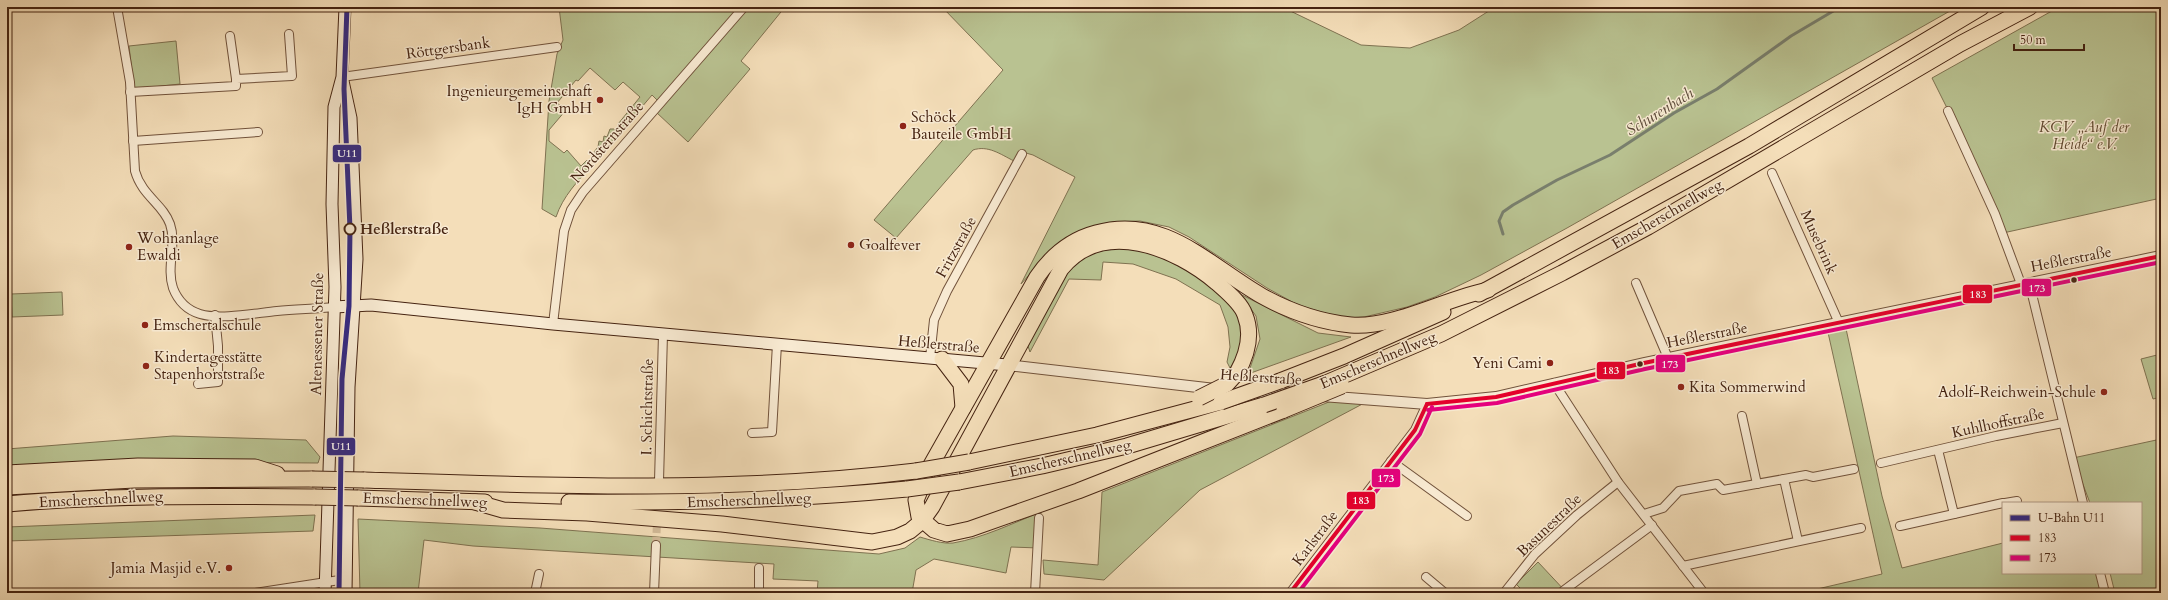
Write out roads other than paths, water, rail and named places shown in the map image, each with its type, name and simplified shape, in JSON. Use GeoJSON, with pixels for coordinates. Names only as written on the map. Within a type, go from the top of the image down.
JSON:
{"type":"FeatureCollection","features":[{"type":"Feature","properties":{"kind":"highway","name":"Emscherschnellweg"},"geometry":{"type":"LineString","coordinates":[[7,487],[134,480],[292,478],[501,484],[788,483],[916,471],[969,462],[1097,435],[1221,402],[1280,381],[1409,328],[1488,290],[1749,146],[1982,7]]}},
{"type":"Feature","properties":{"kind":"highway","name":"Emscherschnellweg"},"geometry":{"type":"LineString","coordinates":[[7,504],[86,498],[164,495],[315,497],[475,502],[672,503],[834,496],[959,482],[1042,466],[1127,446],[1264,405],[1326,383],[1441,334],[1641,230],[1960,44],[2030,7]]}},
{"type":"Feature","properties":{"kind":"highway"},"geometry":{"type":"LineString","coordinates":[[1380,361],[1342,386],[1284,410],[1078,491],[970,529],[947,534],[934,530],[922,521],[916,511],[916,500],[931,465],[988,364],[1046,264],[1060,250],[1072,242],[1112,229],[1130,228],[1164,236],[1207,258],[1262,296],[1298,312],[1324,321],[1345,324],[1376,324],[1431,308],[1466,294],[1488,290]]}},
{"type":"Feature","properties":{"kind":"highway"},"geometry":{"type":"LineString","coordinates":[[475,502],[503,510],[587,513],[722,524],[872,542],[897,537],[910,531],[922,521],[932,507],[1007,365],[1066,262],[1084,250],[1102,244],[1131,242],[1155,247],[1174,254],[1204,272],[1237,304],[1245,314],[1249,333],[1244,360],[1237,373],[1227,384],[1199,398],[1103,427],[1097,435]]}},
{"type":"Feature","properties":{"kind":"highway"},"geometry":{"type":"LineString","coordinates":[[936,359],[961,384],[963,393],[963,409]]}},
{"type":"Feature","properties":{"kind":"highway"},"geometry":{"type":"LineString","coordinates":[[7,473],[138,466],[255,467],[292,478]]}},
{"type":"Feature","properties":{"kind":"highway"},"geometry":{"type":"LineString","coordinates":[[7,507],[30,502]]}},
{"type":"Feature","properties":{"kind":"main road","name":"Altenessener Straße"},"geometry":{"type":"LineString","coordinates":[[325,593],[334,307],[332,204],[334,107],[342,77],[345,7]]}},
{"type":"Feature","properties":{"kind":"main road","name":"Altenessener Straße"},"geometry":{"type":"LineString","coordinates":[[342,77],[351,118],[357,236],[355,305],[349,387],[346,593]]}},
{"type":"Feature","properties":{"kind":"main road","name":"Heßlerstraße"},"geometry":{"type":"LineString","coordinates":[[334,307],[355,305],[378,306],[553,324],[1007,365]]}},
{"type":"Feature","properties":{"kind":"street"},"geometry":{"type":"LineString","coordinates":[[117,7],[130,92],[133,141],[138,181],[146,194],[167,217],[171,226],[171,276],[177,296],[191,310],[202,315],[215,316],[334,307]]}},
{"type":"Feature","properties":{"kind":"street","name":"Nordsternstraße"},"geometry":{"type":"LineString","coordinates":[[553,324],[564,231],[570,210],[583,192],[744,7]]}},
{"type":"Feature","properties":{"kind":"street"},"geometry":{"type":"LineString","coordinates":[[236,79],[292,76],[289,34]]}},
{"type":"Feature","properties":{"kind":"street"},"geometry":{"type":"LineString","coordinates":[[130,92],[236,86],[230,36]]}},
{"type":"Feature","properties":{"kind":"street","name":"Röttgersbank"},"geometry":{"type":"LineString","coordinates":[[342,77],[557,47]]}},
{"type":"Feature","properties":{"kind":"street","name":"Kuhlhoffstraße"},"geometry":{"type":"LineString","coordinates":[[1948,111],[2025,283],[2083,502]]}},
{"type":"Feature","properties":{"kind":"street"},"geometry":{"type":"LineString","coordinates":[[133,141],[258,132]]}},
{"type":"Feature","properties":{"kind":"street","name":"Fritzstraße"},"geometry":{"type":"LineString","coordinates":[[936,359],[934,320],[947,291],[1022,154]]}},
{"type":"Feature","properties":{"kind":"street","name":"Musebrink"},"geometry":{"type":"LineString","coordinates":[[1772,173],[1839,323]]}},
{"type":"Feature","properties":{"kind":"street","name":"Heßlerstraße"},"geometry":{"type":"LineString","coordinates":[[1007,365],[1204,388],[1427,404],[1496,396],[1668,358],[2161,256]]}},
{"type":"Feature","properties":{"kind":"street"},"geometry":{"type":"LineString","coordinates":[[1636,283],[1668,358]]}},
{"type":"Feature","properties":{"kind":"street"},"geometry":{"type":"LineString","coordinates":[[198,384],[218,382],[218,346],[215,316]]}},
{"type":"Feature","properties":{"kind":"street","name":"I. Schichtstraße"},"geometry":{"type":"LineString","coordinates":[[659,481],[663,334]]}},
{"type":"Feature","properties":{"kind":"street"},"geometry":{"type":"LineString","coordinates":[[752,433],[772,432],[777,344]]}},
{"type":"Feature","properties":{"kind":"street"},"geometry":{"type":"LineString","coordinates":[[1554,383],[1618,482],[1704,593]]}},
{"type":"Feature","properties":{"kind":"street","name":"Karlstraße"},"geometry":{"type":"LineString","coordinates":[[1290,593],[1415,430],[1427,404]]}},
{"type":"Feature","properties":{"kind":"street"},"geometry":{"type":"LineString","coordinates":[[1742,416],[1757,484]]}},
{"type":"Feature","properties":{"kind":"street","name":"Kuhlhoffstraße"},"geometry":{"type":"LineString","coordinates":[[1881,463],[2063,423]]}},
{"type":"Feature","properties":{"kind":"street","name":"Kuhlhoffstraße"},"geometry":{"type":"LineString","coordinates":[[1938,450],[1954,514]]}},
{"type":"Feature","properties":{"kind":"street"},"geometry":{"type":"LineString","coordinates":[[1391,461],[1467,516]]}},
{"type":"Feature","properties":{"kind":"street"},"geometry":{"type":"LineString","coordinates":[[1644,514],[1663,508],[1679,492],[1717,484],[1723,490],[1806,475],[1813,477],[1854,469]]}},
{"type":"Feature","properties":{"kind":"street"},"geometry":{"type":"LineString","coordinates":[[1784,479],[1798,541]]}},
{"type":"Feature","properties":{"kind":"street","name":"Basunestraße"},"geometry":{"type":"LineString","coordinates":[[1504,593],[1535,554],[1572,520],[1618,482]]}},
{"type":"Feature","properties":{"kind":"street"},"geometry":{"type":"LineString","coordinates":[[2010,502],[2017,501]]}},
{"type":"Feature","properties":{"kind":"street"},"geometry":{"type":"LineString","coordinates":[[1900,526],[2002,503]]}},
{"type":"Feature","properties":{"kind":"street"},"geometry":{"type":"LineString","coordinates":[[1035,593],[1039,518]]}},
{"type":"Feature","properties":{"kind":"street"},"geometry":{"type":"LineString","coordinates":[[1563,591],[1652,524]]}},
{"type":"Feature","properties":{"kind":"street"},"geometry":{"type":"LineString","coordinates":[[1683,566],[1861,528]]}},
{"type":"Feature","properties":{"kind":"street"},"geometry":{"type":"LineString","coordinates":[[654,593],[656,545]]}},
{"type":"Feature","properties":{"kind":"street"},"geometry":{"type":"LineString","coordinates":[[758,568],[759,593]]}},
{"type":"Feature","properties":{"kind":"street"},"geometry":{"type":"LineString","coordinates":[[535,593],[539,574]]}},
{"type":"Feature","properties":{"kind":"street"},"geometry":{"type":"LineString","coordinates":[[2100,574],[2105,593]]}},
{"type":"Feature","properties":{"kind":"street"},"geometry":{"type":"LineString","coordinates":[[1426,577],[1445,593]]}},
{"type":"Feature","properties":{"kind":"street"},"geometry":{"type":"LineString","coordinates":[[255,593],[346,579]]}},
{"type":"Feature","properties":{"kind":"waterway","name":"Schurenbach"},"geometry":{"type":"LineString","coordinates":[[1503,234],[1499,221],[1503,212],[1513,205],[1557,180],[1610,155],[1674,113],[1717,89],[1791,36],[1840,7]]}},
{"type":"Feature","properties":{"kind":"tunnel"},"geometry":{"type":"LineString","coordinates":[[656,545],[658,500]]}},
{"type":"Feature","properties":{"kind":"metro line","name":"U11"},"geometry":{"type":"LineString","coordinates":[[339,593],[342,379],[349,306],[350,229],[344,89],[347,7]]}},
{"type":"Feature","properties":{"kind":"place","name":"Ingenieurgemeinschaft IgH GmbH"},"geometry":{"type":"Point","coordinates":[600,100]}},
{"type":"Feature","properties":{"kind":"place","name":"Schöck Bauteile GmbH"},"geometry":{"type":"Point","coordinates":[903,126]}},
{"type":"Feature","properties":{"kind":"place","name":"Heßlerstraße"},"geometry":{"type":"Point","coordinates":[350,229]}},
{"type":"Feature","properties":{"kind":"place","name":"Goalfever"},"geometry":{"type":"Point","coordinates":[851,245]}},
{"type":"Feature","properties":{"kind":"place","name":"Wohnanlage Ewaldi"},"geometry":{"type":"Point","coordinates":[129,247]}},
{"type":"Feature","properties":{"kind":"place","name":"Emschertalschule"},"geometry":{"type":"Point","coordinates":[145,325]}},
{"type":"Feature","properties":{"kind":"place","name":"Yeni Cami"},"geometry":{"type":"Point","coordinates":[1550,363]}},
{"type":"Feature","properties":{"kind":"place","name":"Kindertagesstätte Stapenhorststraße"},"geometry":{"type":"Point","coordinates":[146,366]}},
{"type":"Feature","properties":{"kind":"place","name":"Kita Sommerwind"},"geometry":{"type":"Point","coordinates":[1681,387]}},
{"type":"Feature","properties":{"kind":"place","name":"Adolf-Reichwein-Schule"},"geometry":{"type":"Point","coordinates":[2104,392]}},
{"type":"Feature","properties":{"kind":"place","name":"Jamia Masjid e.V."},"geometry":{"type":"Point","coordinates":[229,568]}},
{"type":"Feature","properties":{"kind":"park label","name":"KGV „Auf der Heide“ e.V."},"geometry":{"type":"Point","coordinates":[2084,136]}}]}
